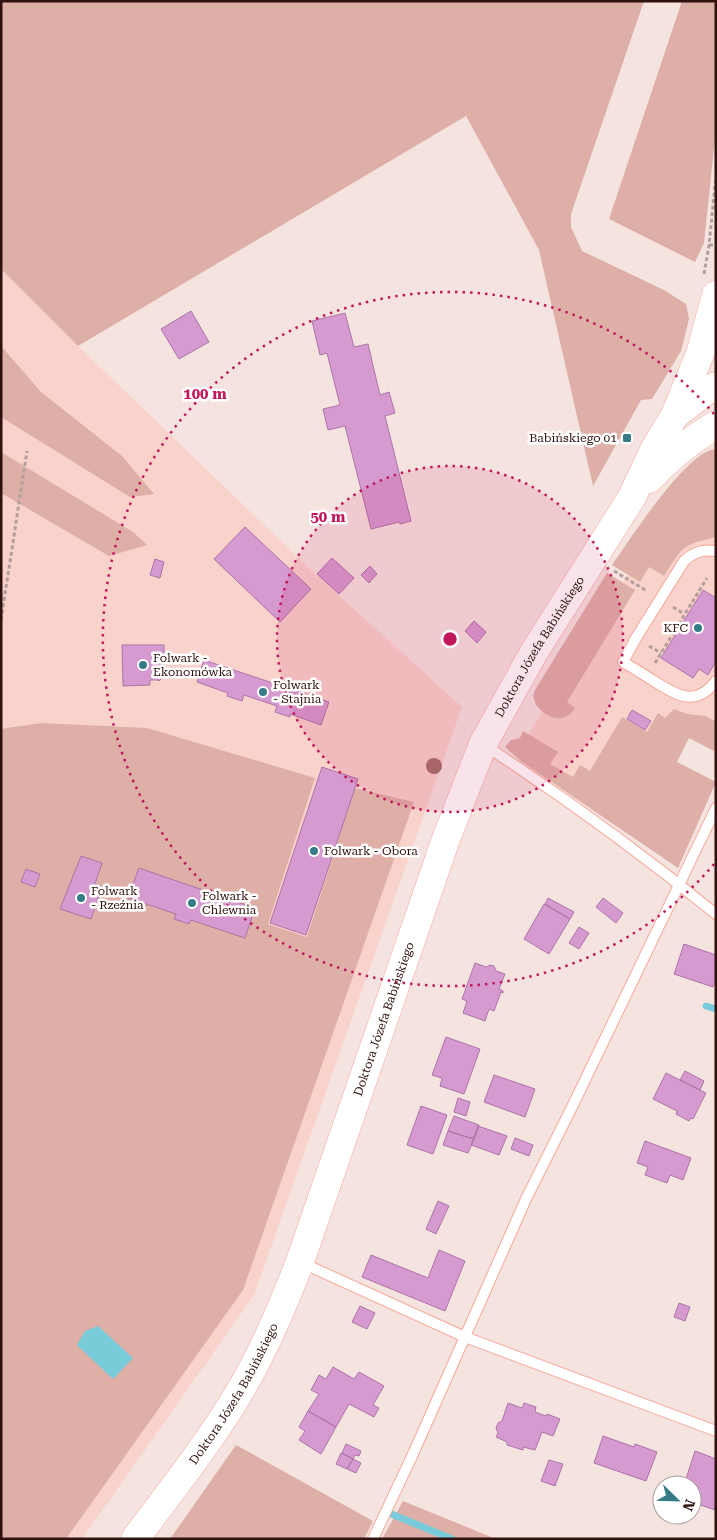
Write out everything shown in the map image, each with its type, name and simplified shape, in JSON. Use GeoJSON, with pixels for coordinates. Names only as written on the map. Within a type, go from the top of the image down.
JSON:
{"type":"FeatureCollection","features":[{"type":"Feature","properties":{"kind":"street","name":"Doktora Józefa Babińskiego"},"geometry":{"type":"LineString","coordinates":[[135,1539],[221,1421],[254,1366],[283,1305],[300,1262],[446,839],[483,744],[534,652],[632,496],[655,448],[675,415],[700,354],[716,295]]}},
{"type":"Feature","properties":{"kind":"street","name":"Doktora Józefa Babińskiego"},"geometry":{"type":"LineString","coordinates":[[675,415],[706,390],[716,386]]}},
{"type":"Feature","properties":{"kind":"street","name":"Doktora Józefa Babińskiego"},"geometry":{"type":"LineString","coordinates":[[632,496],[667,460],[695,437],[716,425]]}},
{"type":"Feature","properties":{"kind":"lane"},"geometry":{"type":"LineString","coordinates":[[716,551],[703,550],[696,552],[684,561],[623,662],[677,695],[686,697],[703,694],[716,681]]}},
{"type":"Feature","properties":{"kind":"lane"},"geometry":{"type":"LineString","coordinates":[[483,744],[525,771],[680,885],[716,914]]}},
{"type":"Feature","properties":{"kind":"lane"},"geometry":{"type":"LineString","coordinates":[[373,1539],[413,1454],[526,1199],[716,808]]}},
{"type":"Feature","properties":{"kind":"lane"},"geometry":{"type":"LineString","coordinates":[[300,1262],[464,1337],[716,1431]]}},
{"type":"Feature","properties":{"kind":"path"},"geometry":{"type":"LineString","coordinates":[[716,176],[709,245],[716,245]]}},
{"type":"Feature","properties":{"kind":"path"},"geometry":{"type":"LineString","coordinates":[[1,620],[27,451]]}},
{"type":"Feature","properties":{"kind":"path"},"geometry":{"type":"LineString","coordinates":[[607,567],[652,595]]}},
{"type":"Feature","properties":{"kind":"path"},"geometry":{"type":"LineString","coordinates":[[646,676],[707,578]]}},
{"type":"Feature","properties":{"kind":"path"},"geometry":{"type":"LineString","coordinates":[[668,604],[684,614]]}},
{"type":"Feature","properties":{"kind":"shaded area"},"geometry":{"type":"Polygon","coordinates":[[[1,1],[644,1],[571,214],[571,227],[582,251],[664,290],[686,304],[689,319],[681,351],[652,399],[641,400],[593,486],[539,250],[466,116],[78,346],[1,269],[1,1]]]}},
{"type":"Feature","properties":{"kind":"shaded area"},"geometry":{"type":"Polygon","coordinates":[[[682,1],[716,1],[716,129],[704,243],[695,262],[609,219],[682,1]]]}},
{"type":"Feature","properties":{"kind":"shaded area"},"geometry":{"type":"Polygon","coordinates":[[[1,269],[78,346],[313,572],[462,707],[254,1295],[82,1539],[1,1539],[1,269]]]}},
{"type":"Feature","properties":{"kind":"shaded area"},"geometry":{"type":"Polygon","coordinates":[[[1,346],[41,392],[122,456],[154,494],[130,497],[1,417],[1,346]]]}},
{"type":"Feature","properties":{"kind":"shaded area"},"geometry":{"type":"Polygon","coordinates":[[[716,449],[716,537],[696,542],[684,548],[675,558],[664,576],[649,567],[640,582],[612,565],[675,480],[704,453],[716,449]]]}},
{"type":"Feature","properties":{"kind":"shaded area"},"geometry":{"type":"Polygon","coordinates":[[[1,452],[133,532],[147,545],[109,556],[1,493],[1,452]]]}},
{"type":"Feature","properties":{"kind":"shaded area"},"geometry":{"type":"Polygon","coordinates":[[[716,510],[716,727],[672,719],[578,790],[518,751],[663,518],[716,510]]]}},
{"type":"Feature","properties":{"kind":"shaded area"},"geometry":{"type":"Polygon","coordinates":[[[607,573],[635,590],[567,702],[575,708],[566,717],[551,717],[536,705],[533,696],[535,690],[607,573]]]}},
{"type":"Feature","properties":{"kind":"shaded area"},"geometry":{"type":"Polygon","coordinates":[[[674,709],[687,714],[706,716],[716,722],[716,752],[689,738],[677,762],[716,782],[678,868],[522,762],[505,747],[511,740],[520,738],[523,731],[558,752],[550,764],[573,777],[580,765],[590,771],[622,717],[647,732],[658,713],[665,718],[674,709]]]}},
{"type":"Feature","properties":{"kind":"shaded area"},"geometry":{"type":"Polygon","coordinates":[[[41,723],[147,728],[315,778],[268,924],[307,937],[355,788],[414,802],[243,1290],[66,1539],[1,1539],[1,729],[41,723]]]}},
{"type":"Feature","properties":{"kind":"shaded area"},"geometry":{"type":"Polygon","coordinates":[[[236,1445],[373,1521],[364,1539],[170,1539],[236,1445]]]}},
{"type":"Feature","properties":{"kind":"shaded area"},"geometry":{"type":"Polygon","coordinates":[[[403,1501],[496,1539],[382,1539],[403,1501]]]}},
{"type":"Feature","properties":{"kind":"water"},"geometry":{"type":"Polygon","coordinates":[[[98,1326],[133,1358],[113,1379],[77,1345],[85,1331],[98,1326]]]}},
{"type":"Feature","properties":{"kind":"building"},"geometry":{"type":"Polygon","coordinates":[[[191,311],[209,342],[179,359],[161,329],[191,311]]]}},
{"type":"Feature","properties":{"kind":"building"},"geometry":{"type":"Polygon","coordinates":[[[345,313],[354,347],[368,344],[380,395],[389,392],[395,413],[385,416],[411,521],[371,529],[345,426],[328,430],[323,409],[340,405],[327,353],[320,355],[312,321],[345,313]]]}},
{"type":"Feature","properties":{"kind":"building"},"geometry":{"type":"Polygon","coordinates":[[[245,527],[311,589],[280,622],[214,559],[245,527]]]}},
{"type":"Feature","properties":{"kind":"building"},"geometry":{"type":"Polygon","coordinates":[[[332,558],[354,578],[339,594],[317,574],[332,558]]]}},
{"type":"Feature","properties":{"kind":"building"},"geometry":{"type":"Polygon","coordinates":[[[155,559],[164,562],[160,578],[150,575],[155,559]]]}},
{"type":"Feature","properties":{"kind":"building"},"geometry":{"type":"Polygon","coordinates":[[[370,566],[377,574],[369,583],[361,575],[370,566]]]}},
{"type":"Feature","properties":{"kind":"building","name":"KFC"},"geometry":{"type":"Polygon","coordinates":[[[703,590],[716,598],[716,661],[708,675],[699,669],[693,678],[661,658],[703,590]]]}},
{"type":"Feature","properties":{"kind":"building"},"geometry":{"type":"Polygon","coordinates":[[[474,621],[486,632],[477,643],[465,631],[474,621]]]}},
{"type":"Feature","properties":{"kind":"building","name":"Folwark - Ekonomówka"},"geometry":{"type":"Polygon","coordinates":[[[122,645],[164,645],[165,675],[159,681],[150,680],[150,685],[123,686],[122,645]]]}},
{"type":"Feature","properties":{"kind":"building","name":"Folwark - Stajnia"},"geometry":{"type":"Polygon","coordinates":[[[204,660],[329,702],[321,725],[290,714],[290,717],[275,712],[277,706],[244,695],[242,701],[227,696],[228,693],[197,682],[204,660]]]}},
{"type":"Feature","properties":{"kind":"building"},"geometry":{"type":"Polygon","coordinates":[[[632,710],[651,721],[645,730],[627,719],[632,710]]]}},
{"type":"Feature","properties":{"kind":"building","name":"Folwark - Obora"},"geometry":{"type":"Polygon","coordinates":[[[322,767],[358,779],[306,935],[270,923],[322,767]]]}},
{"type":"Feature","properties":{"kind":"building","name":"Folwark - Rzeźnia"},"geometry":{"type":"Polygon","coordinates":[[[81,856],[102,863],[95,884],[102,887],[91,919],[60,909],[81,856]]]}},
{"type":"Feature","properties":{"kind":"building","name":"Folwark - Chlewnia"},"geometry":{"type":"Polygon","coordinates":[[[139,868],[255,908],[245,938],[191,920],[189,924],[174,919],[176,914],[128,898],[139,868]]]}},
{"type":"Feature","properties":{"kind":"building"},"geometry":{"type":"Polygon","coordinates":[[[26,869],[40,874],[35,887],[21,882],[26,869]]]}},
{"type":"Feature","properties":{"kind":"building"},"geometry":{"type":"Polygon","coordinates":[[[548,898],[574,912],[570,919],[545,904],[548,898]]]}},
{"type":"Feature","properties":{"kind":"building"},"geometry":{"type":"Polygon","coordinates":[[[603,898],[623,913],[616,923],[596,907],[603,898]]]}},
{"type":"Feature","properties":{"kind":"building"},"geometry":{"type":"Polygon","coordinates":[[[544,904],[570,919],[549,954],[524,939],[544,904]]]}},
{"type":"Feature","properties":{"kind":"building"},"geometry":{"type":"Polygon","coordinates":[[[579,927],[589,933],[579,949],[569,943],[579,927]]]}},
{"type":"Feature","properties":{"kind":"building"},"geometry":{"type":"Polygon","coordinates":[[[684,944],[716,955],[716,980],[713,987],[674,974],[684,944]]]}},
{"type":"Feature","properties":{"kind":"building"},"geometry":{"type":"Polygon","coordinates":[[[475,963],[486,967],[494,966],[496,971],[505,974],[499,989],[503,993],[501,992],[494,1011],[489,1009],[485,1021],[463,1013],[467,1001],[462,999],[475,963]]]}},
{"type":"Feature","properties":{"kind":"building"},"geometry":{"type":"Polygon","coordinates":[[[446,1037],[480,1049],[464,1094],[440,1086],[442,1078],[432,1075],[446,1037]]]}},
{"type":"Feature","properties":{"kind":"building"},"geometry":{"type":"Polygon","coordinates":[[[685,1071],[704,1081],[700,1090],[680,1080],[685,1071]]]}},
{"type":"Feature","properties":{"kind":"building"},"geometry":{"type":"Polygon","coordinates":[[[666,1073],[706,1093],[693,1119],[691,1118],[689,1121],[676,1114],[677,1111],[653,1099],[666,1073]]]}},
{"type":"Feature","properties":{"kind":"building"},"geometry":{"type":"Polygon","coordinates":[[[494,1075],[535,1089],[525,1117],[484,1102],[494,1075]]]}},
{"type":"Feature","properties":{"kind":"building"},"geometry":{"type":"Polygon","coordinates":[[[458,1098],[470,1102],[466,1116],[454,1112],[458,1098]]]}},
{"type":"Feature","properties":{"kind":"building"},"geometry":{"type":"Polygon","coordinates":[[[421,1106],[447,1115],[433,1154],[407,1145],[421,1106]]]}},
{"type":"Feature","properties":{"kind":"building"},"geometry":{"type":"Polygon","coordinates":[[[454,1116],[479,1125],[475,1137],[470,1138],[448,1131],[454,1116]]]}},
{"type":"Feature","properties":{"kind":"building"},"geometry":{"type":"Polygon","coordinates":[[[478,1126],[507,1136],[499,1155],[471,1145],[478,1126]]]}},
{"type":"Feature","properties":{"kind":"building"},"geometry":{"type":"Polygon","coordinates":[[[448,1131],[470,1138],[475,1137],[468,1153],[443,1145],[448,1131]]]}},
{"type":"Feature","properties":{"kind":"building"},"geometry":{"type":"Polygon","coordinates":[[[515,1138],[533,1145],[529,1156],[511,1149],[515,1138]]]}},
{"type":"Feature","properties":{"kind":"building"},"geometry":{"type":"Polygon","coordinates":[[[645,1141],[691,1158],[683,1180],[670,1175],[667,1183],[645,1175],[648,1167],[637,1163],[645,1141]]]}},
{"type":"Feature","properties":{"kind":"building"},"geometry":{"type":"Polygon","coordinates":[[[438,1201],[449,1206],[436,1234],[426,1229],[438,1201]]]}},
{"type":"Feature","properties":{"kind":"building"},"geometry":{"type":"Polygon","coordinates":[[[439,1250],[465,1261],[445,1311],[362,1277],[371,1255],[428,1278],[439,1250]]]}},
{"type":"Feature","properties":{"kind":"building"},"geometry":{"type":"Polygon","coordinates":[[[679,1303],[690,1307],[685,1321],[674,1317],[679,1303]]]}},
{"type":"Feature","properties":{"kind":"building"},"geometry":{"type":"Polygon","coordinates":[[[360,1306],[375,1313],[367,1329],[352,1322],[360,1306]]]}},
{"type":"Feature","properties":{"kind":"building"},"geometry":{"type":"Polygon","coordinates":[[[333,1367],[354,1379],[359,1372],[384,1386],[373,1405],[379,1408],[374,1417],[349,1404],[336,1427],[308,1411],[319,1394],[311,1390],[319,1375],[326,1379],[333,1367]]]}},
{"type":"Feature","properties":{"kind":"building"},"geometry":{"type":"Polygon","coordinates":[[[508,1403],[522,1408],[524,1403],[536,1407],[535,1412],[560,1419],[553,1436],[542,1432],[535,1450],[523,1447],[523,1450],[507,1445],[507,1442],[496,1437],[498,1433],[496,1428],[498,1423],[502,1421],[508,1403]]]}},
{"type":"Feature","properties":{"kind":"building"},"geometry":{"type":"Polygon","coordinates":[[[308,1411],[336,1427],[321,1454],[299,1440],[305,1431],[299,1427],[308,1411]]]}},
{"type":"Feature","properties":{"kind":"building"},"geometry":{"type":"Polygon","coordinates":[[[603,1436],[634,1447],[635,1444],[657,1452],[646,1481],[594,1463],[603,1436]]]}},
{"type":"Feature","properties":{"kind":"building"},"geometry":{"type":"Polygon","coordinates":[[[346,1444],[361,1451],[359,1456],[355,1455],[353,1459],[342,1453],[346,1444]]]}},
{"type":"Feature","properties":{"kind":"building"},"geometry":{"type":"Polygon","coordinates":[[[695,1451],[716,1459],[715,1510],[702,1505],[702,1475],[687,1475],[695,1451]]]}},
{"type":"Feature","properties":{"kind":"building"},"geometry":{"type":"Polygon","coordinates":[[[341,1453],[353,1459],[347,1469],[336,1464],[341,1453]]]}},
{"type":"Feature","properties":{"kind":"building"},"geometry":{"type":"Polygon","coordinates":[[[353,1459],[361,1463],[356,1473],[347,1469],[353,1459]]]}},
{"type":"Feature","properties":{"kind":"building"},"geometry":{"type":"Polygon","coordinates":[[[549,1460],[563,1464],[555,1486],[541,1481],[549,1460]]]}},
{"type":"Feature","properties":{"kind":"waterway"},"geometry":{"type":"LineString","coordinates":[[706,1006],[716,1009]]}},
{"type":"Feature","properties":{"kind":"waterway"},"geometry":{"type":"LineString","coordinates":[[389,1513],[452,1539]]}},
{"type":"Feature","properties":{"kind":"place","name":"Babińskiego 01"},"geometry":{"type":"Point","coordinates":[627,438]}},
{"type":"Feature","properties":{"kind":"place","name":"KFC"},"geometry":{"type":"Point","coordinates":[698,628]}},
{"type":"Feature","properties":{"kind":"place","name":"Folwark - Ekonomówka"},"geometry":{"type":"Point","coordinates":[143,665]}},
{"type":"Feature","properties":{"kind":"place","name":"Folwark - Stajnia"},"geometry":{"type":"Point","coordinates":[263,692]}},
{"type":"Feature","properties":{"kind":"place","name":"Folwark - Obora"},"geometry":{"type":"Point","coordinates":[314,851]}},
{"type":"Feature","properties":{"kind":"place","name":"Folwark - Rzeźnia"},"geometry":{"type":"Point","coordinates":[81,898]}},
{"type":"Feature","properties":{"kind":"place","name":"Folwark - Chlewnia"},"geometry":{"type":"Point","coordinates":[192,903]}}]}
